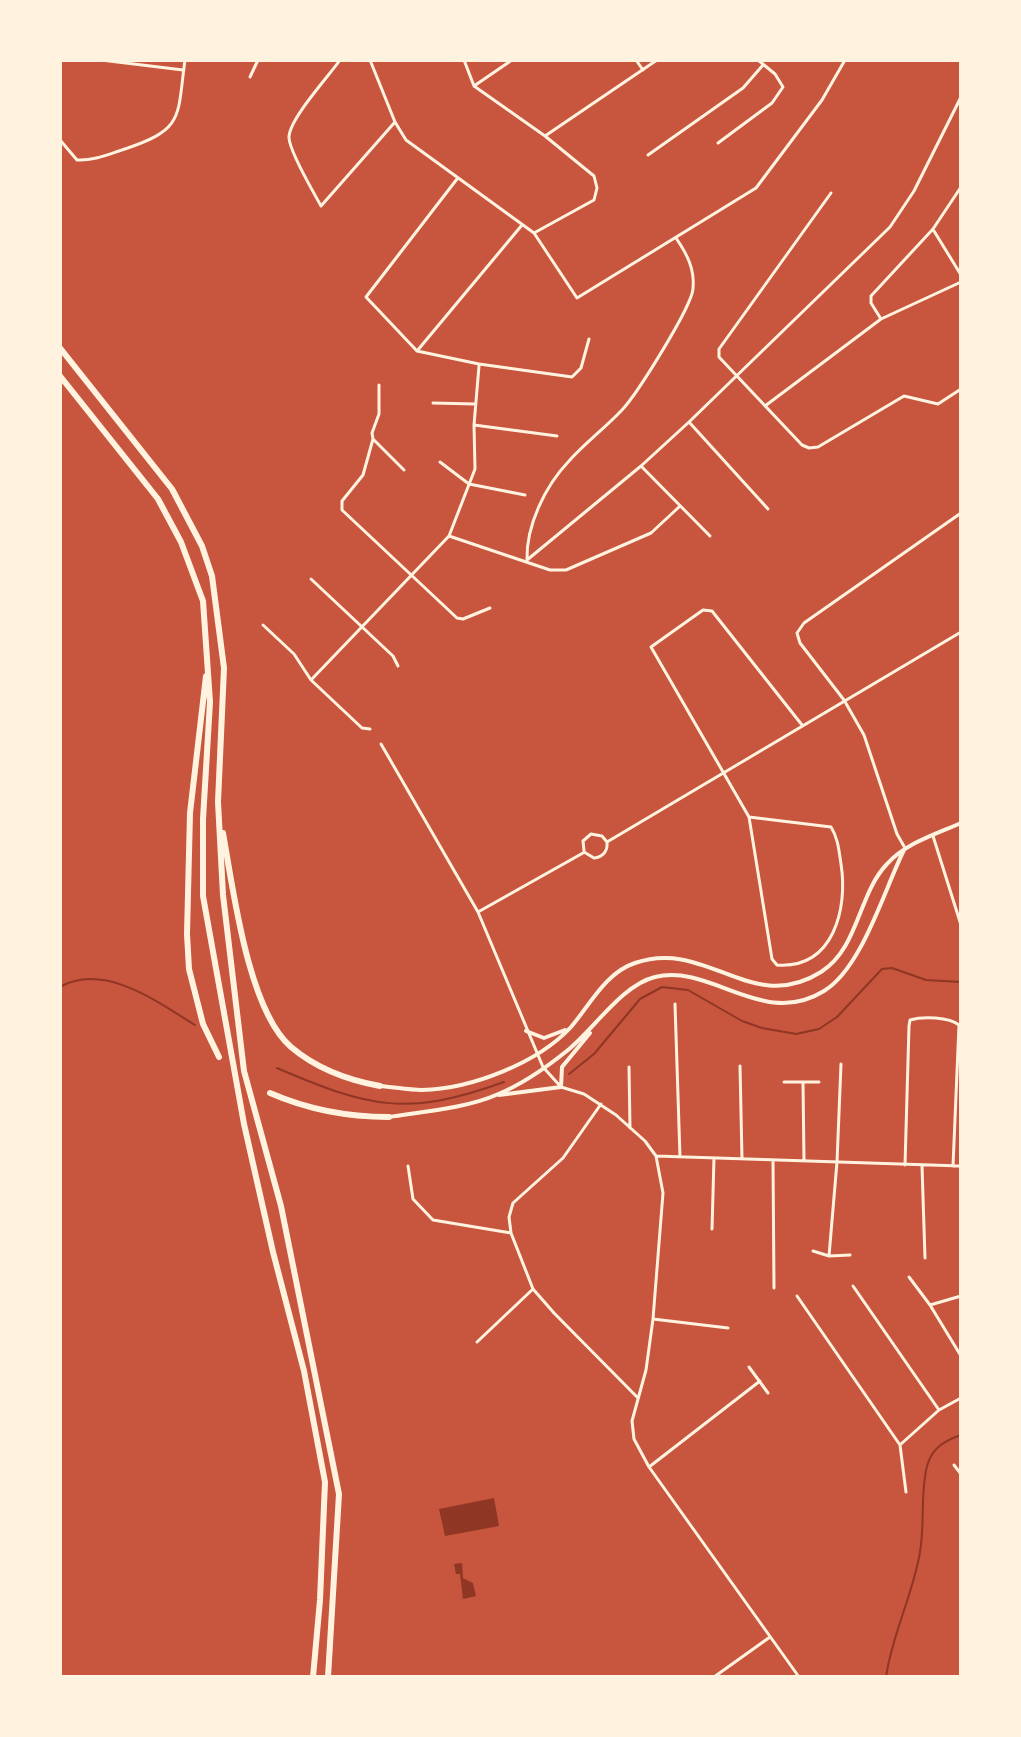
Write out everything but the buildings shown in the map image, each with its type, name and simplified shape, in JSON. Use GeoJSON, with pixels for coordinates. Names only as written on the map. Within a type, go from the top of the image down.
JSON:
{"type":"FeatureCollection","features":[{"type":"Feature","properties":{"kind":"highway"},"geometry":{"type":"LineString","coordinates":[[60,348],[172,489],[207,561],[218,605],[224,668],[218,802],[223,895],[244,1071],[281,1206],[339,1494],[328,1677]]}},
{"type":"Feature","properties":{"kind":"highway"},"geometry":{"type":"LineString","coordinates":[[60,376],[158,499],[181,542],[203,601],[210,702],[203,819],[203,896],[244,1124],[304,1371],[325,1482],[313,1677]]}},
{"type":"Feature","properties":{"kind":"highway"},"geometry":{"type":"LineString","coordinates":[[209,661],[190,813],[187,934],[189,969],[203,1024],[219,1057]]}},
{"type":"Feature","properties":{"kind":"highway"},"geometry":{"type":"LineString","coordinates":[[218,802],[247,952],[266,1012],[276,1030],[289,1046],[313,1063],[336,1075],[380,1086]]}},
{"type":"Feature","properties":{"kind":"highway"},"geometry":{"type":"LineString","coordinates":[[270,1093],[324,1111],[358,1117],[389,1117]]}},
{"type":"Feature","properties":{"kind":"street"},"geometry":{"type":"LineString","coordinates":[[101,60],[183,70]]}},
{"type":"Feature","properties":{"kind":"street"},"geometry":{"type":"LineString","coordinates":[[60,140],[77,160],[89,161],[158,138],[170,126],[180,106],[185,60]]}},
{"type":"Feature","properties":{"kind":"street"},"geometry":{"type":"LineString","coordinates":[[250,77],[258,60]]}},
{"type":"Feature","properties":{"kind":"street"},"geometry":{"type":"LineString","coordinates":[[340,60],[292,124],[289,138],[321,206],[395,122]]}},
{"type":"Feature","properties":{"kind":"street"},"geometry":{"type":"LineString","coordinates":[[370,60],[395,122],[406,140],[534,233],[577,298],[760,184],[822,100],[845,60]]}},
{"type":"Feature","properties":{"kind":"street"},"geometry":{"type":"LineString","coordinates":[[464,60],[474,86],[545,136],[594,176],[597,188],[594,200],[534,233]]}},
{"type":"Feature","properties":{"kind":"street"},"geometry":{"type":"LineString","coordinates":[[474,86],[512,60]]}},
{"type":"Feature","properties":{"kind":"street"},"geometry":{"type":"LineString","coordinates":[[636,60],[643,70]]}},
{"type":"Feature","properties":{"kind":"street"},"geometry":{"type":"LineString","coordinates":[[545,136],[657,60]]}},
{"type":"Feature","properties":{"kind":"street"},"geometry":{"type":"LineString","coordinates":[[718,143],[772,103],[783,87],[781,80],[758,60]]}},
{"type":"Feature","properties":{"kind":"street"},"geometry":{"type":"LineString","coordinates":[[648,155],[743,88],[763,65]]}},
{"type":"Feature","properties":{"kind":"street"},"geometry":{"type":"LineString","coordinates":[[527,560],[689,422],[897,219],[961,97]]}},
{"type":"Feature","properties":{"kind":"street"},"geometry":{"type":"LineString","coordinates":[[457,179],[366,297],[417,351],[479,364],[572,377],[581,368],[589,339]]}},
{"type":"Feature","properties":{"kind":"street"},"geometry":{"type":"LineString","coordinates":[[881,319],[871,303],[871,296],[933,229],[961,187]]}},
{"type":"Feature","properties":{"kind":"street"},"geometry":{"type":"LineString","coordinates":[[831,193],[719,349],[719,357],[802,445],[813,449],[904,396],[938,404],[961,389]]}},
{"type":"Feature","properties":{"kind":"street"},"geometry":{"type":"LineString","coordinates":[[417,351],[522,225]]}},
{"type":"Feature","properties":{"kind":"street"},"geometry":{"type":"LineString","coordinates":[[933,229],[961,275]]}},
{"type":"Feature","properties":{"kind":"street"},"geometry":{"type":"LineString","coordinates":[[527,560],[528,535],[556,478],[628,402],[688,306],[694,287],[691,266],[689,256],[675,237]]}},
{"type":"Feature","properties":{"kind":"street"},"geometry":{"type":"LineString","coordinates":[[765,406],[881,319],[961,282]]}},
{"type":"Feature","properties":{"kind":"street"},"geometry":{"type":"LineString","coordinates":[[311,680],[449,536],[475,469],[474,425],[479,364]]}},
{"type":"Feature","properties":{"kind":"street"},"geometry":{"type":"LineString","coordinates":[[379,385],[379,414],[363,475],[342,501],[341,507],[460,619],[490,608]]}},
{"type":"Feature","properties":{"kind":"street"},"geometry":{"type":"LineString","coordinates":[[433,403],[475,404]]}},
{"type":"Feature","properties":{"kind":"street"},"geometry":{"type":"LineString","coordinates":[[689,422],[768,509]]}},
{"type":"Feature","properties":{"kind":"street"},"geometry":{"type":"LineString","coordinates":[[474,425],[557,436]]}},
{"type":"Feature","properties":{"kind":"street"},"geometry":{"type":"LineString","coordinates":[[373,439],[404,470]]}},
{"type":"Feature","properties":{"kind":"street"},"geometry":{"type":"LineString","coordinates":[[440,462],[469,484],[525,495]]}},
{"type":"Feature","properties":{"kind":"street"},"geometry":{"type":"LineString","coordinates":[[641,466],[710,536]]}},
{"type":"Feature","properties":{"kind":"street"},"geometry":{"type":"LineString","coordinates":[[449,536],[550,570],[566,570],[651,533],[679,507]]}},
{"type":"Feature","properties":{"kind":"street"},"geometry":{"type":"LineString","coordinates":[[905,848],[897,834],[864,735],[844,700],[800,643],[797,633],[804,623],[961,513]]}},
{"type":"Feature","properties":{"kind":"street"},"geometry":{"type":"LineString","coordinates":[[311,579],[393,656],[398,666]]}},
{"type":"Feature","properties":{"kind":"street"},"geometry":{"type":"LineString","coordinates":[[749,817],[831,827],[839,846],[845,895],[837,925],[819,953],[796,964],[777,965],[772,959],[749,817],[650,650],[703,610],[712,611],[802,725]]}},
{"type":"Feature","properties":{"kind":"street"},"geometry":{"type":"LineString","coordinates":[[263,625],[294,654],[311,680],[362,728],[370,729]]}},
{"type":"Feature","properties":{"kind":"street"},"geometry":{"type":"LineString","coordinates":[[607,842],[961,632]]}},
{"type":"Feature","properties":{"kind":"street"},"geometry":{"type":"LineString","coordinates":[[381,744],[478,912],[543,1067],[561,1087]]}},
{"type":"Feature","properties":{"kind":"street"},"geometry":{"type":"LineString","coordinates":[[380,1086],[424,1090],[497,1074],[538,1054],[570,1027],[597,991],[631,964],[651,959],[668,956],[690,960],[753,984],[779,986],[802,983],[825,970],[838,957],[878,874],[887,863],[905,848],[961,823]]}},
{"type":"Feature","properties":{"kind":"street"},"geometry":{"type":"LineString","coordinates":[[591,834],[602,836],[607,842],[607,850],[598,858],[584,852],[583,841],[591,834]]}},
{"type":"Feature","properties":{"kind":"street"},"geometry":{"type":"LineString","coordinates":[[933,836],[961,925]]}},
{"type":"Feature","properties":{"kind":"street"},"geometry":{"type":"LineString","coordinates":[[561,1087],[562,1067],[592,1029],[624,994],[650,978],[668,974],[685,975],[776,1004],[812,998],[828,989],[842,975],[864,940],[905,848]]}},
{"type":"Feature","properties":{"kind":"street"},"geometry":{"type":"LineString","coordinates":[[478,912],[584,852]]}},
{"type":"Feature","properties":{"kind":"street"},"geometry":{"type":"LineString","coordinates":[[675,1004],[680,1157]]}},
{"type":"Feature","properties":{"kind":"street"},"geometry":{"type":"LineString","coordinates":[[905,1165],[910,1020],[916,1018],[952,1020],[959,1025],[953,1166]]}},
{"type":"Feature","properties":{"kind":"street"},"geometry":{"type":"LineString","coordinates":[[526,1031],[544,1038],[570,1027]]}},
{"type":"Feature","properties":{"kind":"street"},"geometry":{"type":"LineString","coordinates":[[493,1097],[566,1052],[592,1029]]}},
{"type":"Feature","properties":{"kind":"street"},"geometry":{"type":"LineString","coordinates":[[829,1256],[841,1064]]}},
{"type":"Feature","properties":{"kind":"street"},"geometry":{"type":"LineString","coordinates":[[740,1066],[742,1159]]}},
{"type":"Feature","properties":{"kind":"street"},"geometry":{"type":"LineString","coordinates":[[629,1067],[630,1128]]}},
{"type":"Feature","properties":{"kind":"street"},"geometry":{"type":"LineString","coordinates":[[784,1082],[819,1082]]}},
{"type":"Feature","properties":{"kind":"street"},"geometry":{"type":"LineString","coordinates":[[803,1082],[804,1161]]}},
{"type":"Feature","properties":{"kind":"street"},"geometry":{"type":"LineString","coordinates":[[389,1117],[561,1087],[584,1094],[601,1104],[645,1141],[656,1156],[663,1193],[653,1319],[646,1370],[632,1415],[632,1433],[649,1467],[799,1677]]}},
{"type":"Feature","properties":{"kind":"street"},"geometry":{"type":"LineString","coordinates":[[601,1104],[563,1158],[513,1203],[509,1217],[511,1233],[533,1289],[638,1398]]}},
{"type":"Feature","properties":{"kind":"street"},"geometry":{"type":"LineString","coordinates":[[656,1156],[961,1166]]}},
{"type":"Feature","properties":{"kind":"street"},"geometry":{"type":"LineString","coordinates":[[712,1229],[714,1158]]}},
{"type":"Feature","properties":{"kind":"street"},"geometry":{"type":"LineString","coordinates":[[773,1160],[774,1288]]}},
{"type":"Feature","properties":{"kind":"street"},"geometry":{"type":"LineString","coordinates":[[408,1166],[413,1199],[433,1220],[511,1233]]}},
{"type":"Feature","properties":{"kind":"street"},"geometry":{"type":"LineString","coordinates":[[922,1166],[925,1258]]}},
{"type":"Feature","properties":{"kind":"street"},"geometry":{"type":"LineString","coordinates":[[813,1251],[829,1256],[850,1255]]}},
{"type":"Feature","properties":{"kind":"street"},"geometry":{"type":"LineString","coordinates":[[909,1277],[961,1356]]}},
{"type":"Feature","properties":{"kind":"street"},"geometry":{"type":"LineString","coordinates":[[853,1286],[939,1410]]}},
{"type":"Feature","properties":{"kind":"street"},"geometry":{"type":"LineString","coordinates":[[477,1342],[533,1289]]}},
{"type":"Feature","properties":{"kind":"street"},"geometry":{"type":"LineString","coordinates":[[797,1296],[900,1445],[906,1492]]}},
{"type":"Feature","properties":{"kind":"street"},"geometry":{"type":"LineString","coordinates":[[930,1305],[961,1296]]}},
{"type":"Feature","properties":{"kind":"street"},"geometry":{"type":"LineString","coordinates":[[653,1319],[728,1328]]}},
{"type":"Feature","properties":{"kind":"street"},"geometry":{"type":"LineString","coordinates":[[749,1367],[768,1393]]}},
{"type":"Feature","properties":{"kind":"street"},"geometry":{"type":"LineString","coordinates":[[649,1467],[760,1381]]}},
{"type":"Feature","properties":{"kind":"street"},"geometry":{"type":"LineString","coordinates":[[900,1445],[939,1410],[961,1398]]}},
{"type":"Feature","properties":{"kind":"street"},"geometry":{"type":"LineString","coordinates":[[954,1465],[961,1474]]}},
{"type":"Feature","properties":{"kind":"street"},"geometry":{"type":"LineString","coordinates":[[714,1677],[770,1637]]}},
{"type":"Feature","properties":{"kind":"shaded area"},"geometry":{"type":"Polygon","coordinates":[[[494,1498],[499,1526],[445,1536],[439,1509],[494,1498]]]}},
{"type":"Feature","properties":{"kind":"shaded area"},"geometry":{"type":"Polygon","coordinates":[[[462,1563],[463,1578],[473,1583],[476,1596],[463,1599],[460,1574],[456,1574],[454,1564],[462,1563]]]}},
{"type":"Feature","properties":{"kind":"waterway"},"geometry":{"type":"LineString","coordinates":[[569,1074],[594,1054],[640,999],[662,987],[688,990],[742,1021],[796,1034],[819,1029],[837,1017],[882,969],[892,968],[926,980],[961,982]]}},
{"type":"Feature","properties":{"kind":"waterway"},"geometry":{"type":"LineString","coordinates":[[60,987],[94,979],[112,982],[148,996],[195,1025]]}},
{"type":"Feature","properties":{"kind":"waterway"},"geometry":{"type":"LineString","coordinates":[[277,1068],[338,1092],[389,1103],[441,1100],[504,1082]]}},
{"type":"Feature","properties":{"kind":"waterway"},"geometry":{"type":"LineString","coordinates":[[886,1677],[920,1552],[927,1466],[940,1446],[961,1435]]}}]}
